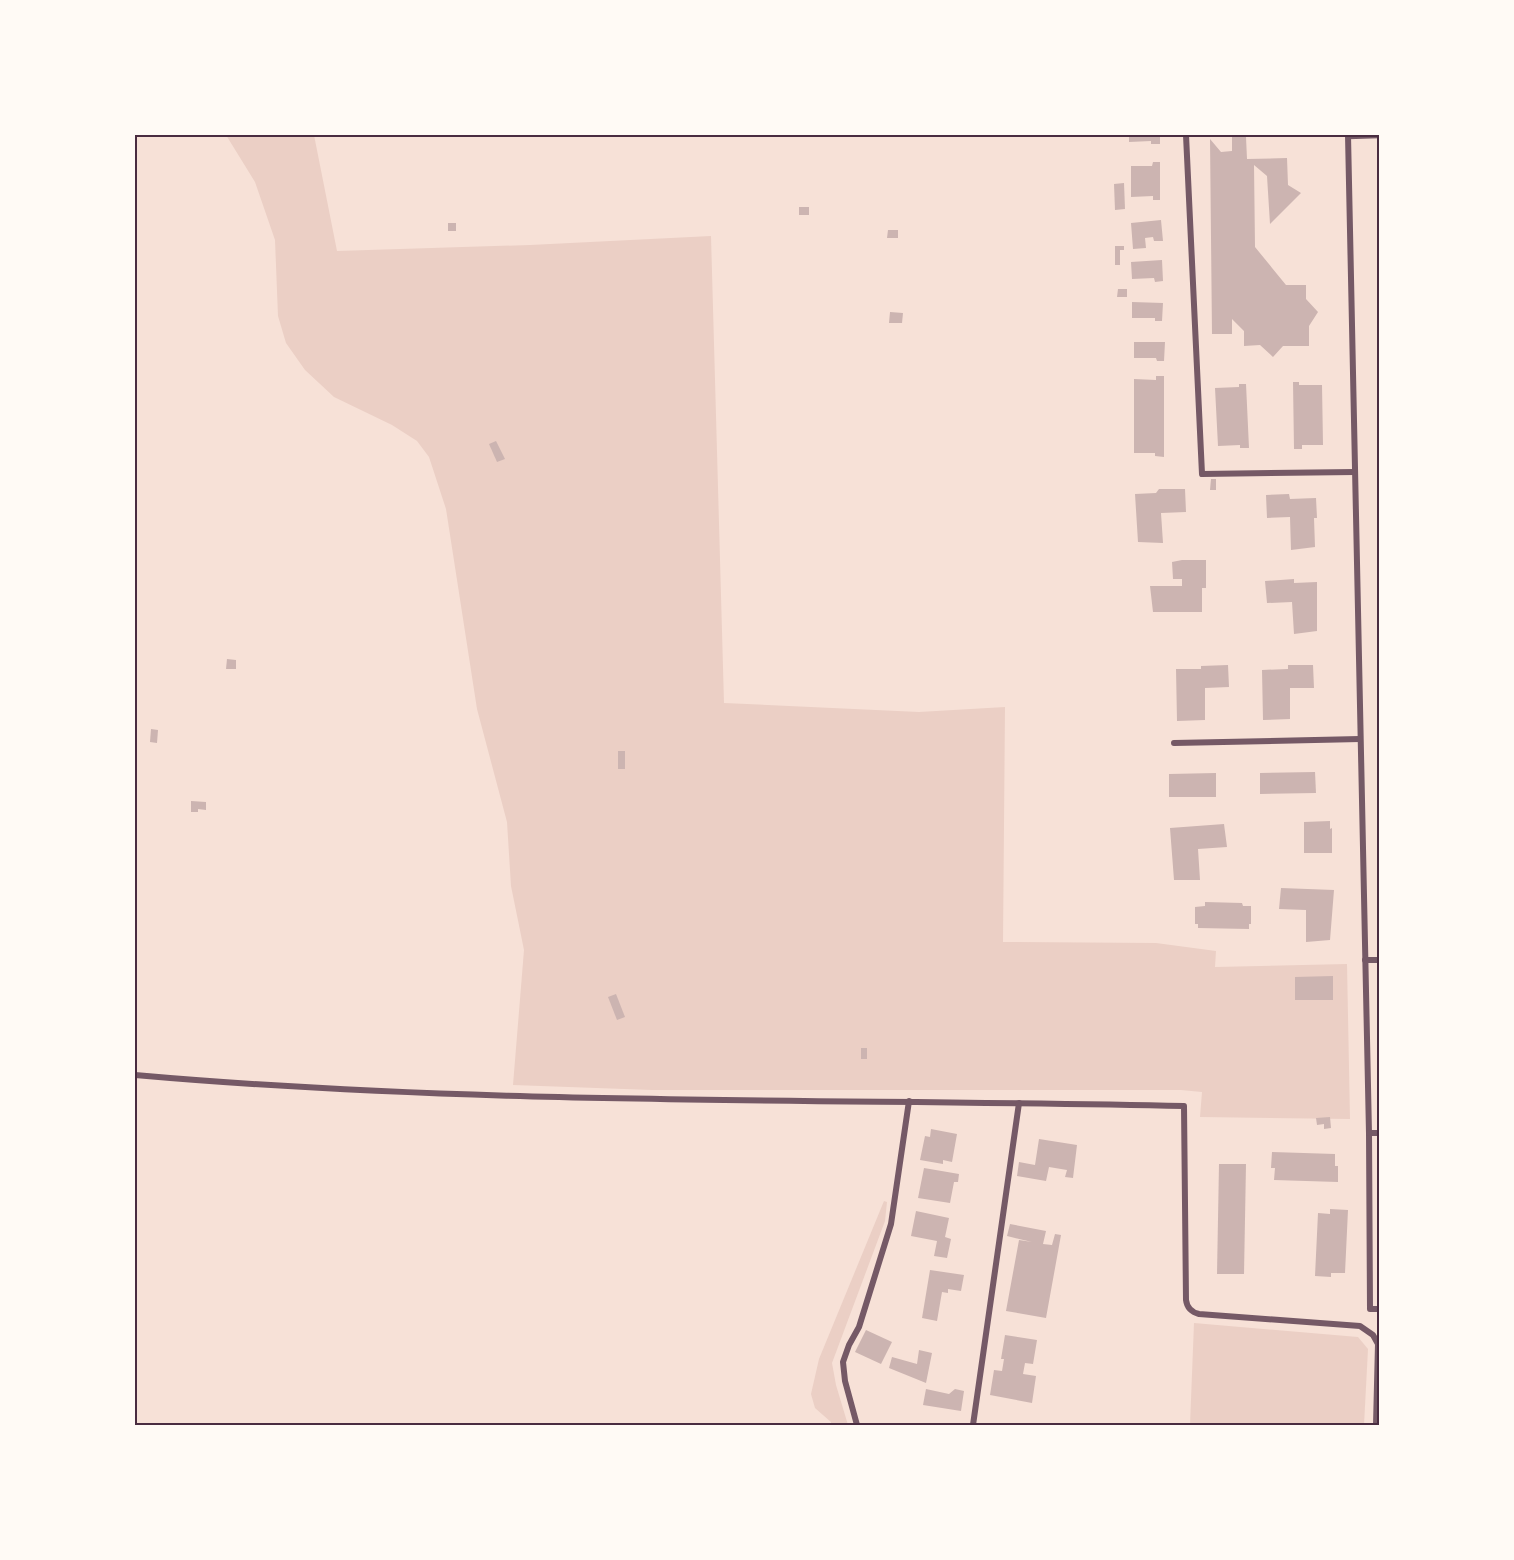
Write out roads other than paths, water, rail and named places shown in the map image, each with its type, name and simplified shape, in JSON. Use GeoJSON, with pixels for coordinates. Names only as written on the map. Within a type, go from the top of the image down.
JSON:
{"type":"FeatureCollection","features":[{"type":"Feature","properties":{"kind":"street"},"geometry":{"type":"LineString","coordinates":[[1186,135],[1202,474],[1355,472]]}},
{"type":"Feature","properties":{"kind":"street"},"geometry":{"type":"LineString","coordinates":[[1348,136],[1369,1133],[1370,1309],[1379,1309]]}},
{"type":"Feature","properties":{"kind":"street"},"geometry":{"type":"LineString","coordinates":[[1174,743],[1360,740]]}},
{"type":"Feature","properties":{"kind":"street"},"geometry":{"type":"LineString","coordinates":[[1365,960],[1379,960]]}},
{"type":"Feature","properties":{"kind":"street"},"geometry":{"type":"LineString","coordinates":[[135,1076],[300,1087],[536,1098],[649,1101],[1019,1102],[1184,1106],[1186,1300],[1188,1307],[1199,1314],[1360,1326],[1373,1335],[1378,1344],[1376,1425]]}},
{"type":"Feature","properties":{"kind":"street"},"geometry":{"type":"LineString","coordinates":[[857,1425],[845,1381],[843,1362],[859,1327],[891,1224],[909,1101]]}},
{"type":"Feature","properties":{"kind":"street"},"geometry":{"type":"LineString","coordinates":[[973,1425],[1019,1102]]}},
{"type":"Feature","properties":{"kind":"street"},"geometry":{"type":"LineString","coordinates":[[1369,1133],[1379,1133]]}},
{"type":"Feature","properties":{"kind":"lane"},"geometry":{"type":"LineString","coordinates":[[1348,136],[1379,136]]}}]}
